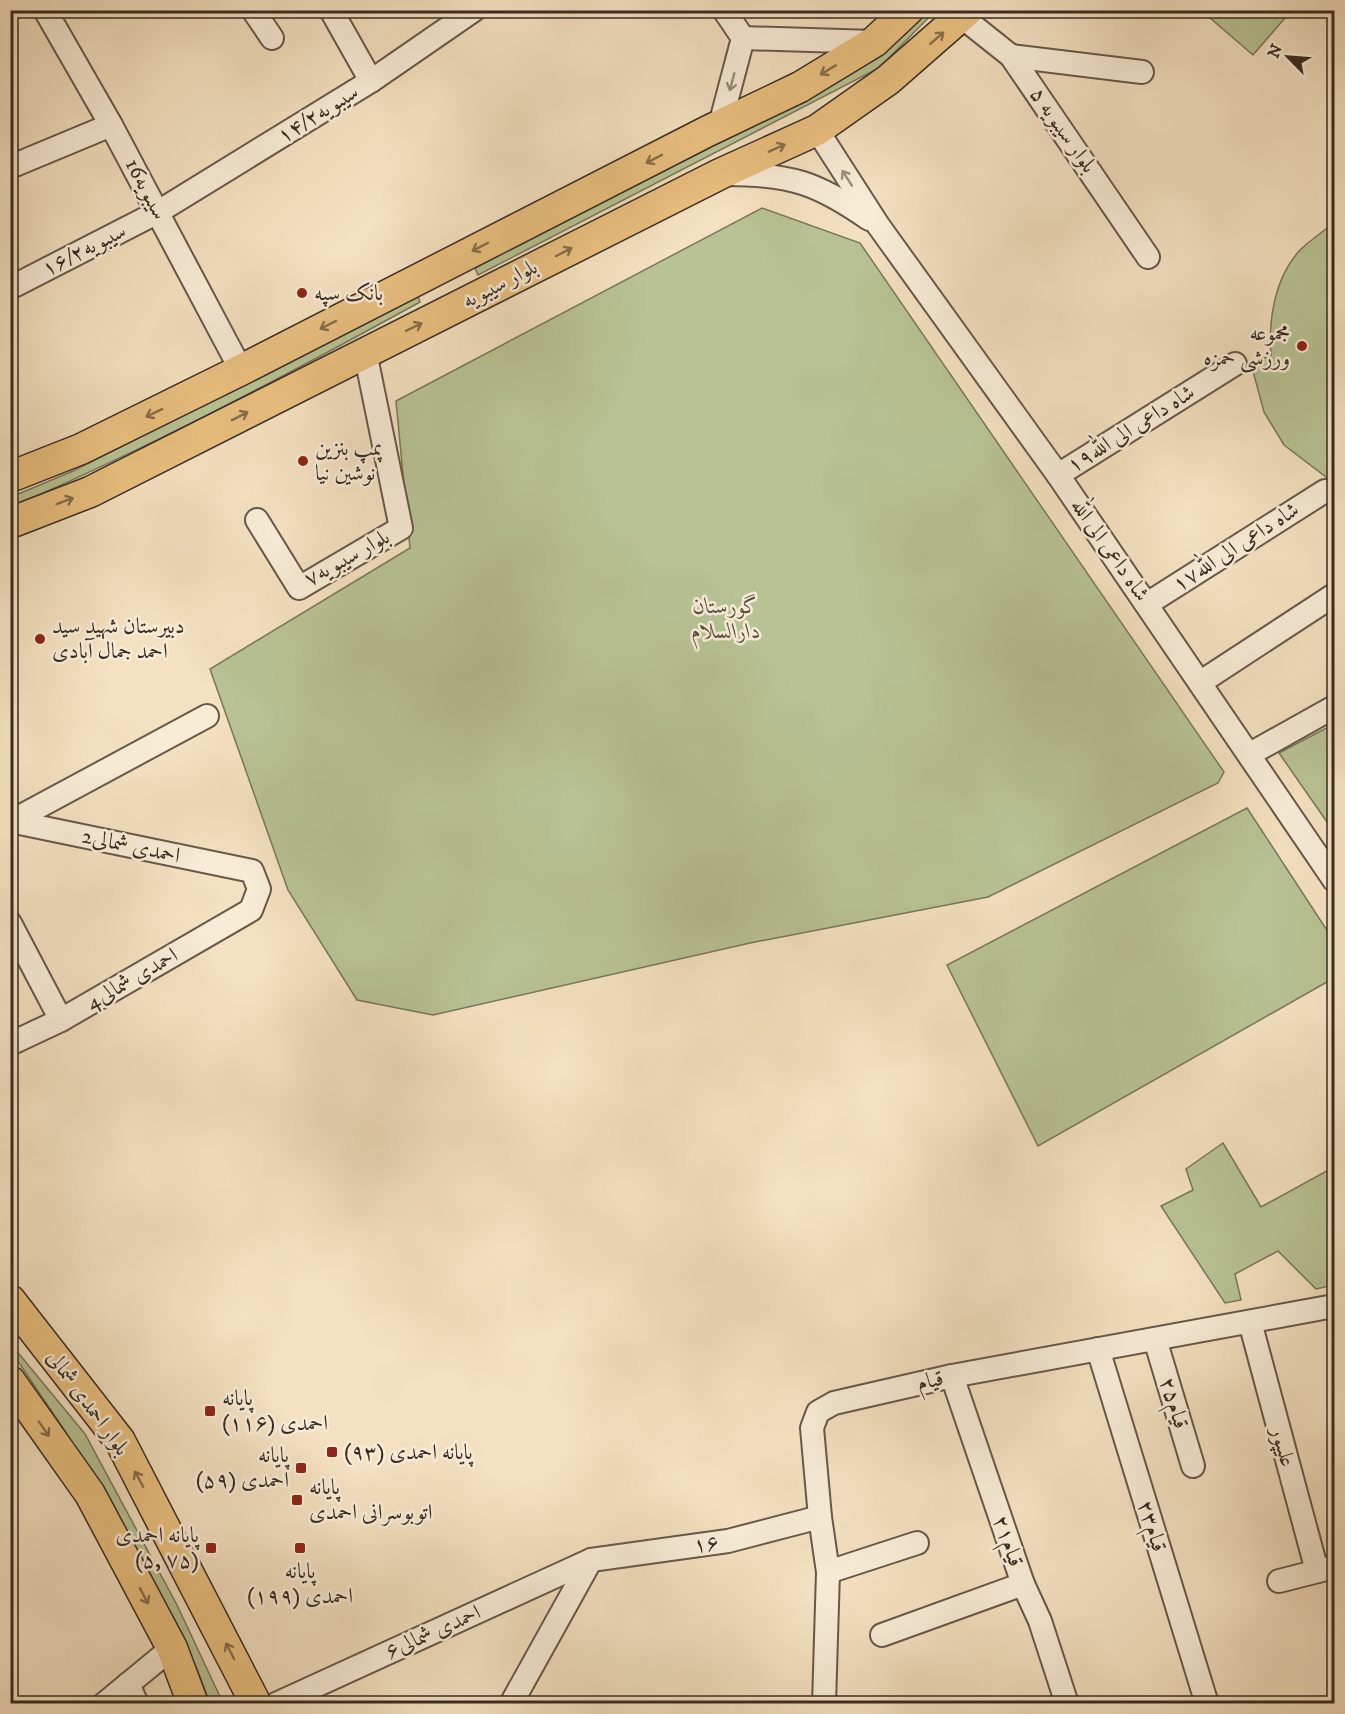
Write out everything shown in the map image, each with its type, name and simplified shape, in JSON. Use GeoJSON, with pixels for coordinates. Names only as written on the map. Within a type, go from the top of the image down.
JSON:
{"type":"FeatureCollection","features":[{"type":"Feature","properties":{"kind":"main road","name":"بلوار سیبویه"},"geometry":{"type":"LineString","coordinates":[[10,477],[81,449],[241,370],[720,125],[800,87],[874,42],[908,10]]}},
{"type":"Feature","properties":{"kind":"main road","name":"بلوار سیبویه"},"geometry":{"type":"LineString","coordinates":[[10,523],[90,492],[720,174],[817,130],[888,80],[965,14]]}},
{"type":"Feature","properties":{"kind":"main road"},"geometry":{"type":"LineString","coordinates":[[436,270],[456,306]]}},
{"type":"Feature","properties":{"kind":"main road","name":"بلوار احمدی شمالی"},"geometry":{"type":"LineString","coordinates":[[10,1300],[120,1441],[256,1704]]}},
{"type":"Feature","properties":{"kind":"main road"},"geometry":{"type":"LineString","coordinates":[[10,1381],[90,1494],[172,1648],[194,1704]]}},
{"type":"Feature","properties":{"kind":"street","name":"سیبویه16"},"geometry":{"type":"LineString","coordinates":[[45,10],[111,125],[241,370]]}},
{"type":"Feature","properties":{"kind":"street"},"geometry":{"type":"LineString","coordinates":[[253,10],[272,38]]}},
{"type":"Feature","properties":{"kind":"street"},"geometry":{"type":"LineString","coordinates":[[331,10],[371,81]]}},
{"type":"Feature","properties":{"kind":"street","name":"سیبویه۱۴/۲"},"geometry":{"type":"LineString","coordinates":[[158,212],[371,81],[448,18],[474,10]]}},
{"type":"Feature","properties":{"kind":"street"},"geometry":{"type":"LineString","coordinates":[[720,125],[743,38],[724,10]]}},
{"type":"Feature","properties":{"kind":"street","name":"بلوار سیبویه ۵"},"geometry":{"type":"LineString","coordinates":[[965,14],[1011,57],[1148,257]]}},
{"type":"Feature","properties":{"kind":"street"},"geometry":{"type":"LineString","coordinates":[[743,38],[874,42]]}},
{"type":"Feature","properties":{"kind":"street"},"geometry":{"type":"LineString","coordinates":[[1011,57],[1142,72]]}},
{"type":"Feature","properties":{"kind":"street"},"geometry":{"type":"LineString","coordinates":[[10,167],[111,125]]}},
{"type":"Feature","properties":{"kind":"street","name":"شاه داعی الی الله"},"geometry":{"type":"LineString","coordinates":[[817,130],[878,225],[1058,475],[1335,880]]}},
{"type":"Feature","properties":{"kind":"street"},"geometry":{"type":"LineString","coordinates":[[720,174],[768,174],[800,182],[842,200],[878,225]]}},
{"type":"Feature","properties":{"kind":"street","name":"سیبویه۱۶/۲"},"geometry":{"type":"LineString","coordinates":[[10,288],[158,212]]}},
{"type":"Feature","properties":{"kind":"street","name":"بلوار سیبویه۷"},"geometry":{"type":"LineString","coordinates":[[257,520],[299,588],[401,528],[365,352]]}},
{"type":"Feature","properties":{"kind":"street","name":"شاه داعی الی الله۱۹"},"geometry":{"type":"LineString","coordinates":[[1058,475],[1235,364]]}},
{"type":"Feature","properties":{"kind":"street","name":"شاه داعی الی الله۱۷"},"geometry":{"type":"LineString","coordinates":[[1147,604],[1325,490]]}},
{"type":"Feature","properties":{"kind":"street"},"geometry":{"type":"LineString","coordinates":[[1201,682],[1335,595]]}},
{"type":"Feature","properties":{"kind":"street"},"geometry":{"type":"LineString","coordinates":[[1250,754],[1335,707]]}},
{"type":"Feature","properties":{"kind":"street"},"geometry":{"type":"LineString","coordinates":[[11,821],[207,716]]}},
{"type":"Feature","properties":{"kind":"street","name":"2احمدی شمالی"},"geometry":{"type":"LineString","coordinates":[[11,821],[252,872],[259,888],[251,910]]}},
{"type":"Feature","properties":{"kind":"street","name":"4احمدی شمالی"},"geometry":{"type":"LineString","coordinates":[[10,1044],[61,1020],[251,910]]}},
{"type":"Feature","properties":{"kind":"street"},"geometry":{"type":"LineString","coordinates":[[10,923],[61,1020]]}},
{"type":"Feature","properties":{"kind":"street","name":"قیام"},"geometry":{"type":"LineString","coordinates":[[824,1704],[828,1572],[820,1517],[812,1428],[818,1412],[834,1403],[952,1376],[1335,1306]]}},
{"type":"Feature","properties":{"kind":"street","name":"علیپور"},"geometry":{"type":"LineString","coordinates":[[1250,1322],[1326,1569]]}},
{"type":"Feature","properties":{"kind":"street","name":"قیام۲۵"},"geometry":{"type":"LineString","coordinates":[[1155,1339],[1193,1466]]}},
{"type":"Feature","properties":{"kind":"street","name":"قیام۲۳"},"geometry":{"type":"LineString","coordinates":[[1098,1349],[1207,1704]]}},
{"type":"Feature","properties":{"kind":"street","name":"قیام۲۱"},"geometry":{"type":"LineString","coordinates":[[952,1376],[1023,1584],[1040,1621],[1068,1704]]}},
{"type":"Feature","properties":{"kind":"street","name":"۱۶"},"geometry":{"type":"LineString","coordinates":[[591,1560],[728,1541],[820,1517]]}},
{"type":"Feature","properties":{"kind":"street"},"geometry":{"type":"LineString","coordinates":[[828,1572],[917,1543]]}},
{"type":"Feature","properties":{"kind":"street"},"geometry":{"type":"LineString","coordinates":[[511,1704],[591,1560]]}},
{"type":"Feature","properties":{"kind":"street","name":"احمدی شمالی۶"},"geometry":{"type":"LineString","coordinates":[[276,1704],[591,1560]]}},
{"type":"Feature","properties":{"kind":"street"},"geometry":{"type":"LineString","coordinates":[[1279,1581],[1326,1569]]}},
{"type":"Feature","properties":{"kind":"street"},"geometry":{"type":"LineString","coordinates":[[882,1635],[1023,1584]]}},
{"type":"Feature","properties":{"kind":"street"},"geometry":{"type":"LineString","coordinates":[[104,1704],[133,1694],[172,1648]]}},
{"type":"Feature","properties":{"kind":"green space"},"geometry":{"type":"Polygon","coordinates":[[[919,11],[935,11],[879,68],[478,275],[475,268],[876,59],[919,11]]]}},
{"type":"Feature","properties":{"kind":"green space"},"geometry":{"type":"Polygon","coordinates":[[[1216,11],[1291,11],[1253,55],[1210,18],[1216,11]]]}},
{"type":"Feature","properties":{"kind":"green space","name":"گورستان دارالسلام"},"geometry":{"type":"Polygon","coordinates":[[[762,208],[860,243],[1224,772],[1218,783],[988,897],[750,943],[433,1015],[357,1000],[288,890],[210,669],[410,548],[396,401],[762,208]]]}},
{"type":"Feature","properties":{"kind":"green space","name":"مجموعه ورزشی حمزه"},"geometry":{"type":"Polygon","coordinates":[[[1334,223],[1334,483],[1284,445],[1264,412],[1251,364],[1271,355],[1272,313],[1275,299],[1279,285],[1292,260],[1301,249],[1334,223]]]}},
{"type":"Feature","properties":{"kind":"green space"},"geometry":{"type":"Polygon","coordinates":[[[418,296],[420,302],[269,383],[115,460],[11,507],[11,497],[73,471],[418,296]]]}},
{"type":"Feature","properties":{"kind":"green space"},"geometry":{"type":"Polygon","coordinates":[[[1334,724],[1334,832],[1279,753],[1334,724]]]}},
{"type":"Feature","properties":{"kind":"green space"},"geometry":{"type":"Polygon","coordinates":[[[1247,808],[1334,941],[1334,978],[1038,1146],[947,965],[1247,808]]]}},
{"type":"Feature","properties":{"kind":"green space"},"geometry":{"type":"Polygon","coordinates":[[[1223,1143],[1261,1207],[1334,1167],[1334,1285],[1316,1289],[1278,1251],[1235,1274],[1241,1300],[1225,1303],[1161,1206],[1193,1190],[1186,1169],[1223,1143]]]}},
{"type":"Feature","properties":{"kind":"green space"},"geometry":{"type":"Polygon","coordinates":[[[10,1343],[85,1434],[177,1605],[223,1703],[210,1703],[197,1669],[65,1431],[11,1351],[10,1343]]]}},
{"type":"Feature","properties":{"kind":"place","name":"بانک سپه"},"geometry":{"type":"Point","coordinates":[302,293]}},
{"type":"Feature","properties":{"kind":"place","name":"مجموعه ورزشی حمزه"},"geometry":{"type":"Point","coordinates":[1302,346]}},
{"type":"Feature","properties":{"kind":"place","name":"پمپ بنزین نوشین نیا"},"geometry":{"type":"Point","coordinates":[303,461]}},
{"type":"Feature","properties":{"kind":"place","name":"دبیرستان شهید سید احمد جمال آبادی"},"geometry":{"type":"Point","coordinates":[40,639]}},
{"type":"Feature","properties":{"kind":"place","name":"پایانه احمدی (۱۱۶)"},"geometry":{"type":"Point","coordinates":[210,1411]}},
{"type":"Feature","properties":{"kind":"place","name":"پایانه احمدی (۹۳)"},"geometry":{"type":"Point","coordinates":[332,1452]}},
{"type":"Feature","properties":{"kind":"place","name":"پایانه احمدی (۵۹)"},"geometry":{"type":"Point","coordinates":[301,1468]}},
{"type":"Feature","properties":{"kind":"place","name":"پایانه اتوبوسرانی احمدی"},"geometry":{"type":"Point","coordinates":[297,1500]}},
{"type":"Feature","properties":{"kind":"place","name":"پایانه احمدی (۵, ۷۵)"},"geometry":{"type":"Point","coordinates":[211,1548]}},
{"type":"Feature","properties":{"kind":"place","name":"پایانه احمدی (۱۹۹)"},"geometry":{"type":"Point","coordinates":[300,1548]}}]}
